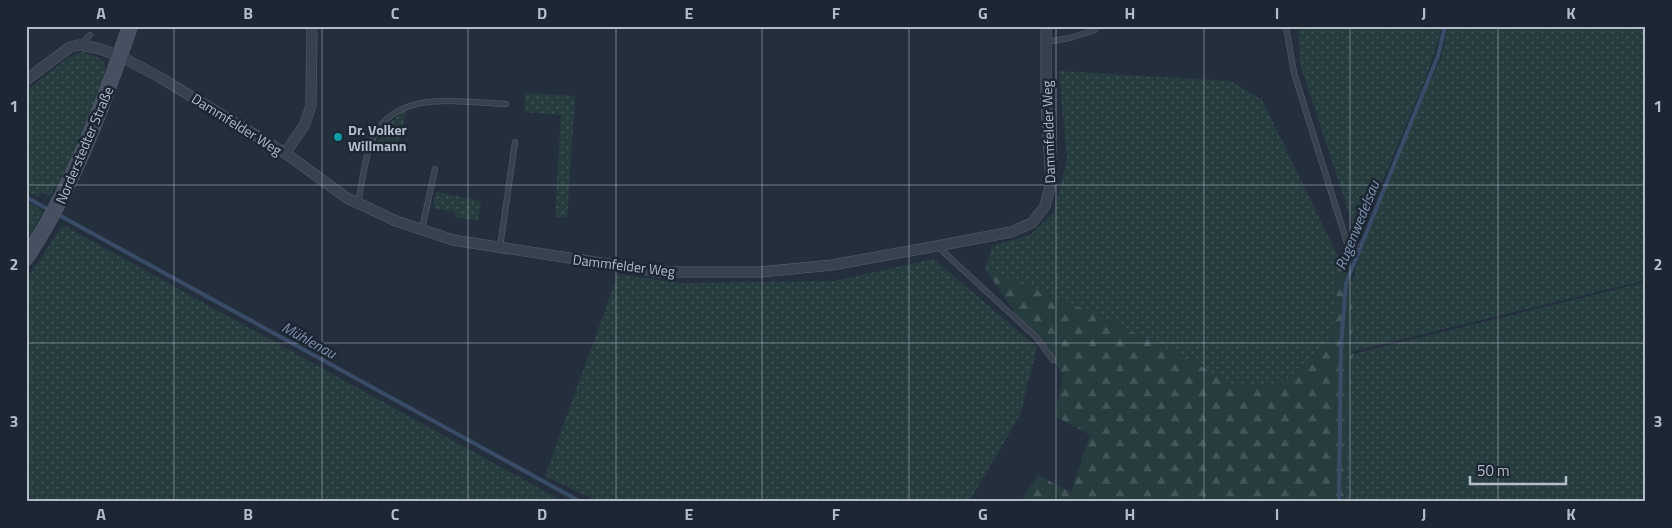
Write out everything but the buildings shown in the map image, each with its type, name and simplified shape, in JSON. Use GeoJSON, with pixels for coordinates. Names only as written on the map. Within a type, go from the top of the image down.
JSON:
{"type":"FeatureCollection","features":[{"type":"Feature","properties":{"kind":"main road","name":"Norderstedter Straße"},"geometry":{"type":"LineString","coordinates":[[26,258],[43,233],[62,197],[101,110],[130,26]]}},
{"type":"Feature","properties":{"kind":"street"},"geometry":{"type":"LineString","coordinates":[[285,153],[304,126],[311,106],[312,26]]}},
{"type":"Feature","properties":{"kind":"street","name":"Dammfelder Weg"},"geometry":{"type":"LineString","coordinates":[[80,45],[120,56],[234,121],[285,153],[347,198],[396,221],[422,230],[453,240],[660,272],[761,272],[832,265],[1011,232],[1032,223],[1045,206],[1051,183],[1046,26]]}},
{"type":"Feature","properties":{"kind":"street"},"geometry":{"type":"LineString","coordinates":[[26,80],[60,53],[80,45]]}},
{"type":"Feature","properties":{"kind":"lane"},"geometry":{"type":"LineString","coordinates":[[1046,42],[1070,38],[1096,30],[1097,26]]}},
{"type":"Feature","properties":{"kind":"lane"},"geometry":{"type":"LineString","coordinates":[[1286,26],[1294,73],[1347,242],[1358,246]]}},
{"type":"Feature","properties":{"kind":"lane"},"geometry":{"type":"LineString","coordinates":[[80,45],[90,36]]}},
{"type":"Feature","properties":{"kind":"lane"},"geometry":{"type":"LineString","coordinates":[[358,204],[373,137],[384,118],[400,108],[417,102],[506,104]]}},
{"type":"Feature","properties":{"kind":"lane"},"geometry":{"type":"LineString","coordinates":[[500,247],[515,142]]}},
{"type":"Feature","properties":{"kind":"lane"},"geometry":{"type":"LineString","coordinates":[[422,230],[435,169]]}},
{"type":"Feature","properties":{"kind":"lane"},"geometry":{"type":"LineString","coordinates":[[937,246],[1036,338],[1053,360]]}},
{"type":"Feature","properties":{"kind":"green space"},"geometry":{"type":"Polygon","coordinates":[[[1298,26],[1441,26],[1440,35],[1426,77],[1358,240],[1300,64],[1298,26]]]}},
{"type":"Feature","properties":{"kind":"green space"},"geometry":{"type":"Polygon","coordinates":[[[1448,26],[1646,26],[1646,280],[1353,351],[1352,284],[1358,259],[1419,105],[1441,58],[1448,26]]]}},
{"type":"Feature","properties":{"kind":"green space"},"geometry":{"type":"Polygon","coordinates":[[[83,52],[99,58],[104,63],[105,76],[101,91],[87,127],[57,188],[55,187],[50,197],[41,192],[38,197],[26,190],[26,91],[69,57],[83,52]]]}},
{"type":"Feature","properties":{"kind":"green space"},"geometry":{"type":"Polygon","coordinates":[[[1059,71],[1231,81],[1262,100],[1339,258],[1331,342],[1277,387],[1231,384],[1186,358],[1094,313],[985,269],[992,246],[1030,235],[1054,212],[1067,160],[1059,71]]]}},
{"type":"Feature","properties":{"kind":"green space"},"geometry":{"type":"Polygon","coordinates":[[[525,93],[575,96],[567,217],[555,217],[561,115],[524,112],[525,93]]]}},
{"type":"Feature","properties":{"kind":"green space"},"geometry":{"type":"Polygon","coordinates":[[[407,109],[396,153],[376,147],[384,127],[407,109]]]}},
{"type":"Feature","properties":{"kind":"green space"},"geometry":{"type":"Polygon","coordinates":[[[436,192],[481,201],[478,221],[455,217],[455,212],[433,208],[436,192]]]}},
{"type":"Feature","properties":{"kind":"green space"},"geometry":{"type":"Polygon","coordinates":[[[26,201],[43,211],[26,244],[26,201]]]}},
{"type":"Feature","properties":{"kind":"green space"},"geometry":{"type":"Polygon","coordinates":[[[63,225],[564,502],[26,502],[26,280],[63,225]]]}},
{"type":"Feature","properties":{"kind":"green space"},"geometry":{"type":"Polygon","coordinates":[[[1339,258],[1352,284],[1353,354],[1344,502],[1020,502],[1038,475],[1071,492],[1090,435],[1055,416],[1063,374],[1036,338],[1025,327],[985,269],[1094,313],[1186,358],[1231,384],[1277,387],[1331,342],[1339,258]]]}},
{"type":"Feature","properties":{"kind":"green space"},"geometry":{"type":"Polygon","coordinates":[[[934,259],[1037,347],[1020,415],[969,502],[599,502],[545,476],[618,274],[680,283],[834,281],[934,259]]]}},
{"type":"Feature","properties":{"kind":"green space"},"geometry":{"type":"Polygon","coordinates":[[[1646,282],[1646,502],[1344,502],[1353,354],[1646,282]]]}},
{"type":"Feature","properties":{"kind":"waterway","name":"Rugenwedelsau"},"geometry":{"type":"LineString","coordinates":[[1339,502],[1341,345],[1346,283],[1438,56],[1445,26]]}},
{"type":"Feature","properties":{"kind":"waterway","name":"Mühlenau"},"geometry":{"type":"LineString","coordinates":[[26,197],[51,211]]}},
{"type":"Feature","properties":{"kind":"waterway","name":"Mühlenau"},"geometry":{"type":"LineString","coordinates":[[57,214],[581,502]]}},
{"type":"Feature","properties":{"kind":"place","name":"Dr. Volker Willmann"},"geometry":{"type":"Point","coordinates":[338,137]}}]}
